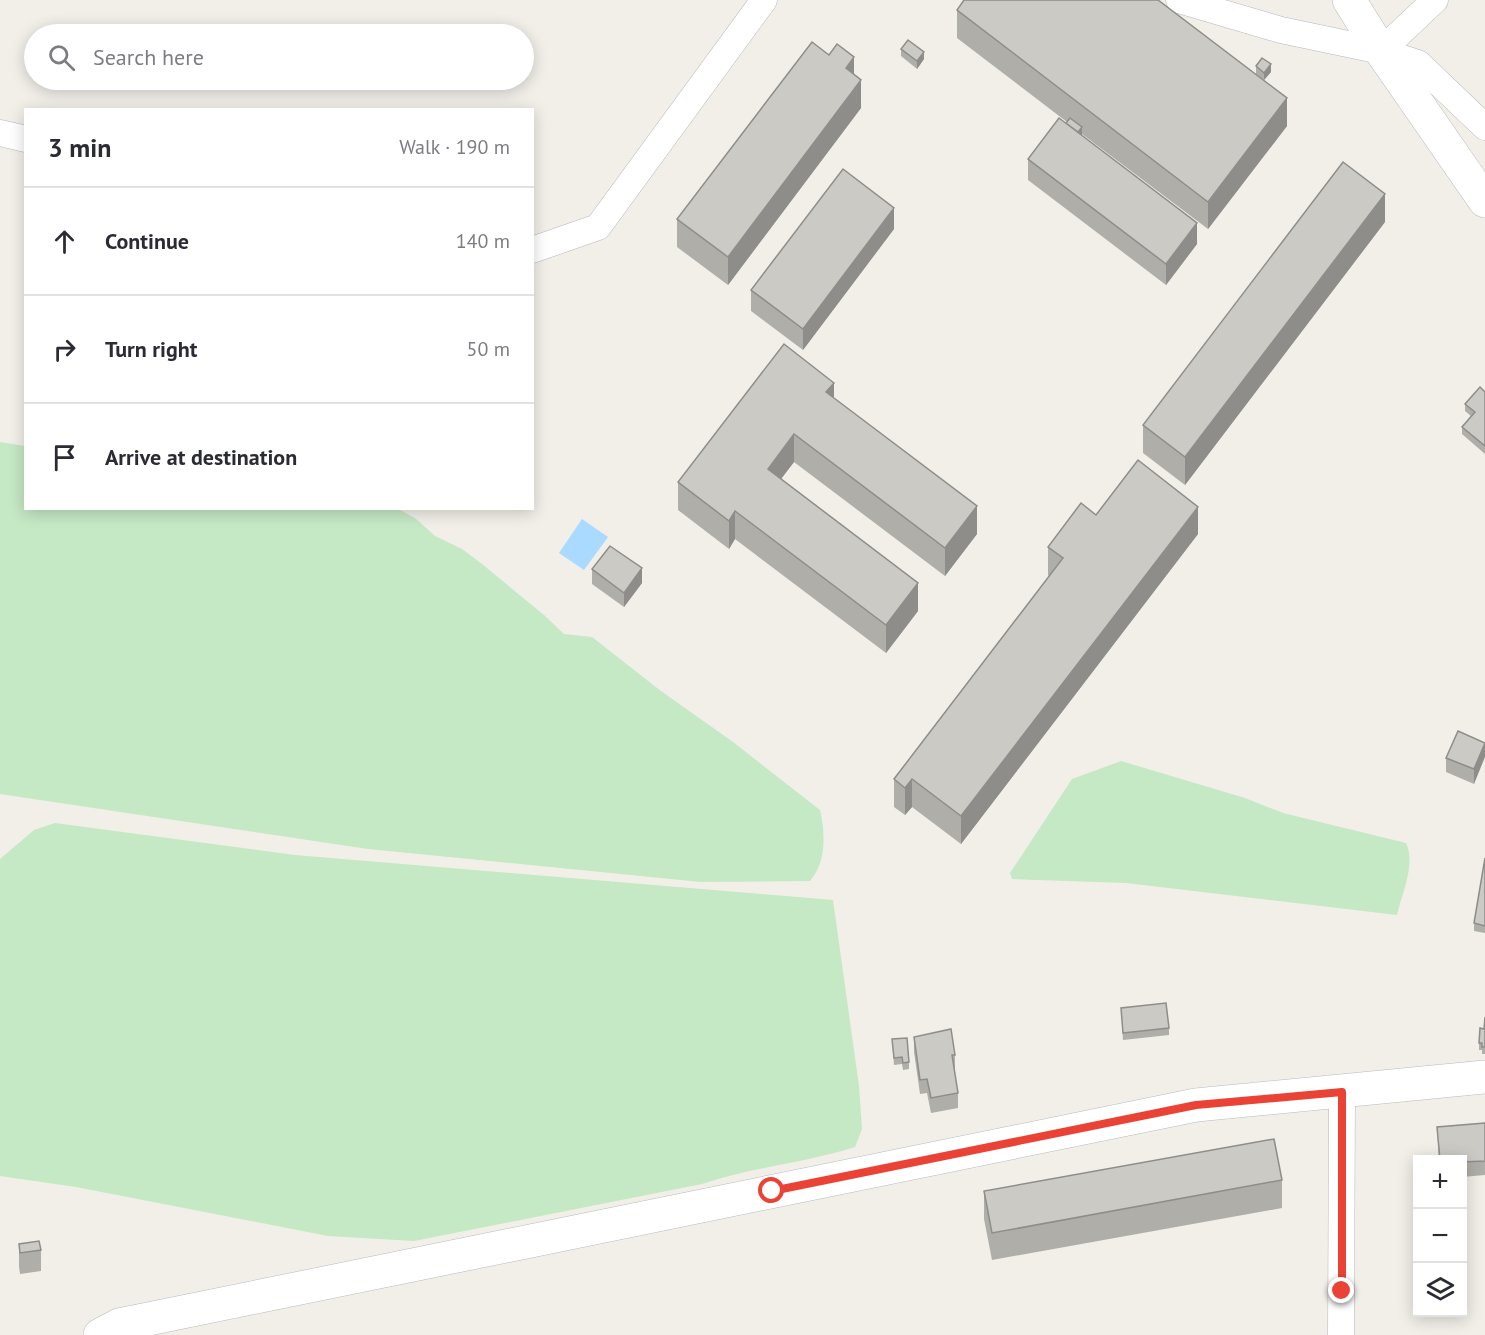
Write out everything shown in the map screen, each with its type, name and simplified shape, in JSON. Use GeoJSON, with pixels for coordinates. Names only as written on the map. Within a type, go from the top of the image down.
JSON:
{"type":"FeatureCollection","features":[{"type":"Feature","properties":{"kind":"street"},"geometry":{"type":"LineString","coordinates":[[534,249],[597,227],[764,0]]}},
{"type":"Feature","properties":{"kind":"street"},"geometry":{"type":"LineString","coordinates":[[1179,0],[1281,30],[1381,51],[1418,63],[1485,127]]}},
{"type":"Feature","properties":{"kind":"street"},"geometry":{"type":"LineString","coordinates":[[1349,0],[1381,51],[1485,201]]}},
{"type":"Feature","properties":{"kind":"street"},"geometry":{"type":"LineString","coordinates":[[1381,51],[1435,0]]}},
{"type":"Feature","properties":{"kind":"street"},"geometry":{"type":"LineString","coordinates":[[0,133],[24,139]]}},
{"type":"Feature","properties":{"kind":"street"},"geometry":{"type":"LineString","coordinates":[[100,1335],[119,1325],[1196,1105],[1485,1077]]}},
{"type":"Feature","properties":{"kind":"street"},"geometry":{"type":"LineString","coordinates":[[1341,1335],[1342,1092]]}},
{"type":"Feature","properties":{"kind":"green space"},"geometry":{"type":"Polygon","coordinates":[[[0,442],[24,446],[24,510],[400,510],[415,518],[435,536],[462,549],[482,564],[564,634],[592,637],[820,810],[823,847],[821,862],[810,881],[701,882],[368,849],[0,794],[0,442]]]}},
{"type":"Feature","properties":{"kind":"green space"},"geometry":{"type":"Polygon","coordinates":[[[1121,761],[1245,798],[1283,813],[1406,843],[1409,851],[1409,869],[1397,915],[1126,883],[1012,879],[1010,873],[1072,779],[1121,761]]]}},
{"type":"Feature","properties":{"kind":"green space"},"geometry":{"type":"Polygon","coordinates":[[[55,823],[295,855],[833,900],[859,1086],[862,1129],[855,1147],[702,1184],[414,1241],[328,1236],[76,1187],[0,1176],[0,859],[34,830],[55,823]]]}},
{"type":"Feature","properties":{"kind":"water"},"geometry":{"type":"Polygon","coordinates":[[[582,519],[608,537],[584,570],[559,553],[582,519]]]}},
{"type":"Feature","properties":{"kind":"building"},"geometry":{"type":"Polygon","coordinates":[[[964,0],[1158,0],[1287,98],[1208,202],[957,10],[964,0]]]}},
{"type":"Feature","properties":{"kind":"building"},"geometry":{"type":"Polygon","coordinates":[[[908,40],[924,52],[917,61],[901,49],[908,40]]]}},
{"type":"Feature","properties":{"kind":"building"},"geometry":{"type":"Polygon","coordinates":[[[812,42],[829,55],[837,44],[854,57],[846,68],[861,80],[728,257],[677,219],[812,42]]]}},
{"type":"Feature","properties":{"kind":"building"},"geometry":{"type":"Polygon","coordinates":[[[1262,58],[1271,64],[1264,73],[1256,66],[1262,58]]]}},
{"type":"Feature","properties":{"kind":"building"},"geometry":{"type":"Polygon","coordinates":[[[1059,118],[1197,223],[1166,264],[1028,159],[1059,118]]]}},
{"type":"Feature","properties":{"kind":"building"},"geometry":{"type":"Polygon","coordinates":[[[1070,118],[1082,127],[1078,132],[1066,123],[1070,118]]]}},
{"type":"Feature","properties":{"kind":"building"},"geometry":{"type":"Polygon","coordinates":[[[1343,162],[1385,194],[1185,457],[1143,425],[1343,162]]]}},
{"type":"Feature","properties":{"kind":"building"},"geometry":{"type":"Polygon","coordinates":[[[843,169],[894,208],[803,329],[751,290],[843,169]]]}},
{"type":"Feature","properties":{"kind":"building"},"geometry":{"type":"Polygon","coordinates":[[[784,344],[834,383],[826,392],[977,506],[945,548],[794,434],[768,469],[918,583],[886,625],[735,511],[729,521],[678,482],[784,344]]]}},
{"type":"Feature","properties":{"kind":"building"},"geometry":{"type":"Polygon","coordinates":[[[1480,387],[1485,392],[1485,446],[1462,427],[1475,412],[1465,404],[1480,387]]]}},
{"type":"Feature","properties":{"kind":"building"},"geometry":{"type":"Polygon","coordinates":[[[1138,460],[1198,507],[961,816],[912,779],[905,788],[894,779],[1063,558],[1048,547],[1081,503],[1096,515],[1138,460]]]}},
{"type":"Feature","properties":{"kind":"building"},"geometry":{"type":"Polygon","coordinates":[[[610,546],[642,568],[624,593],[592,569],[610,546]]]}},
{"type":"Feature","properties":{"kind":"building"},"geometry":{"type":"Polygon","coordinates":[[[1458,731],[1485,743],[1474,769],[1446,758],[1458,731]]]}},
{"type":"Feature","properties":{"kind":"building"},"geometry":{"type":"Polygon","coordinates":[[[1485,858],[1485,926],[1474,923],[1485,858]]]}},
{"type":"Feature","properties":{"kind":"building"},"geometry":{"type":"Polygon","coordinates":[[[1166,1003],[1169,1028],[1123,1033],[1121,1008],[1166,1003]]]}},
{"type":"Feature","properties":{"kind":"building"},"geometry":{"type":"Polygon","coordinates":[[[1485,1017],[1485,1047],[1482,1047],[1482,1043],[1479,1043],[1480,1028],[1484,1029],[1485,1017]]]}},
{"type":"Feature","properties":{"kind":"building"},"geometry":{"type":"Polygon","coordinates":[[[951,1029],[955,1055],[952,1055],[958,1093],[931,1098],[927,1079],[920,1080],[914,1037],[951,1029]]]}},
{"type":"Feature","properties":{"kind":"building"},"geometry":{"type":"Polygon","coordinates":[[[907,1038],[909,1062],[903,1063],[902,1057],[894,1058],[892,1039],[907,1038]]]}},
{"type":"Feature","properties":{"kind":"building"},"geometry":{"type":"Polygon","coordinates":[[[1485,1123],[1485,1161],[1467,1162],[1467,1155],[1440,1155],[1437,1127],[1485,1123]]]}},
{"type":"Feature","properties":{"kind":"building"},"geometry":{"type":"Polygon","coordinates":[[[1274,1139],[1282,1180],[992,1233],[984,1191],[1274,1139]]]}},
{"type":"Feature","properties":{"kind":"building"},"geometry":{"type":"Polygon","coordinates":[[[39,1241],[41,1250],[20,1253],[19,1244],[39,1241]]]}},
{"type":"Feature","properties":{"kind":"route"},"geometry":{"type":"LineString","coordinates":[[772,1191],[1196,1105],[1342,1092],[1342,1291]]}}]}
